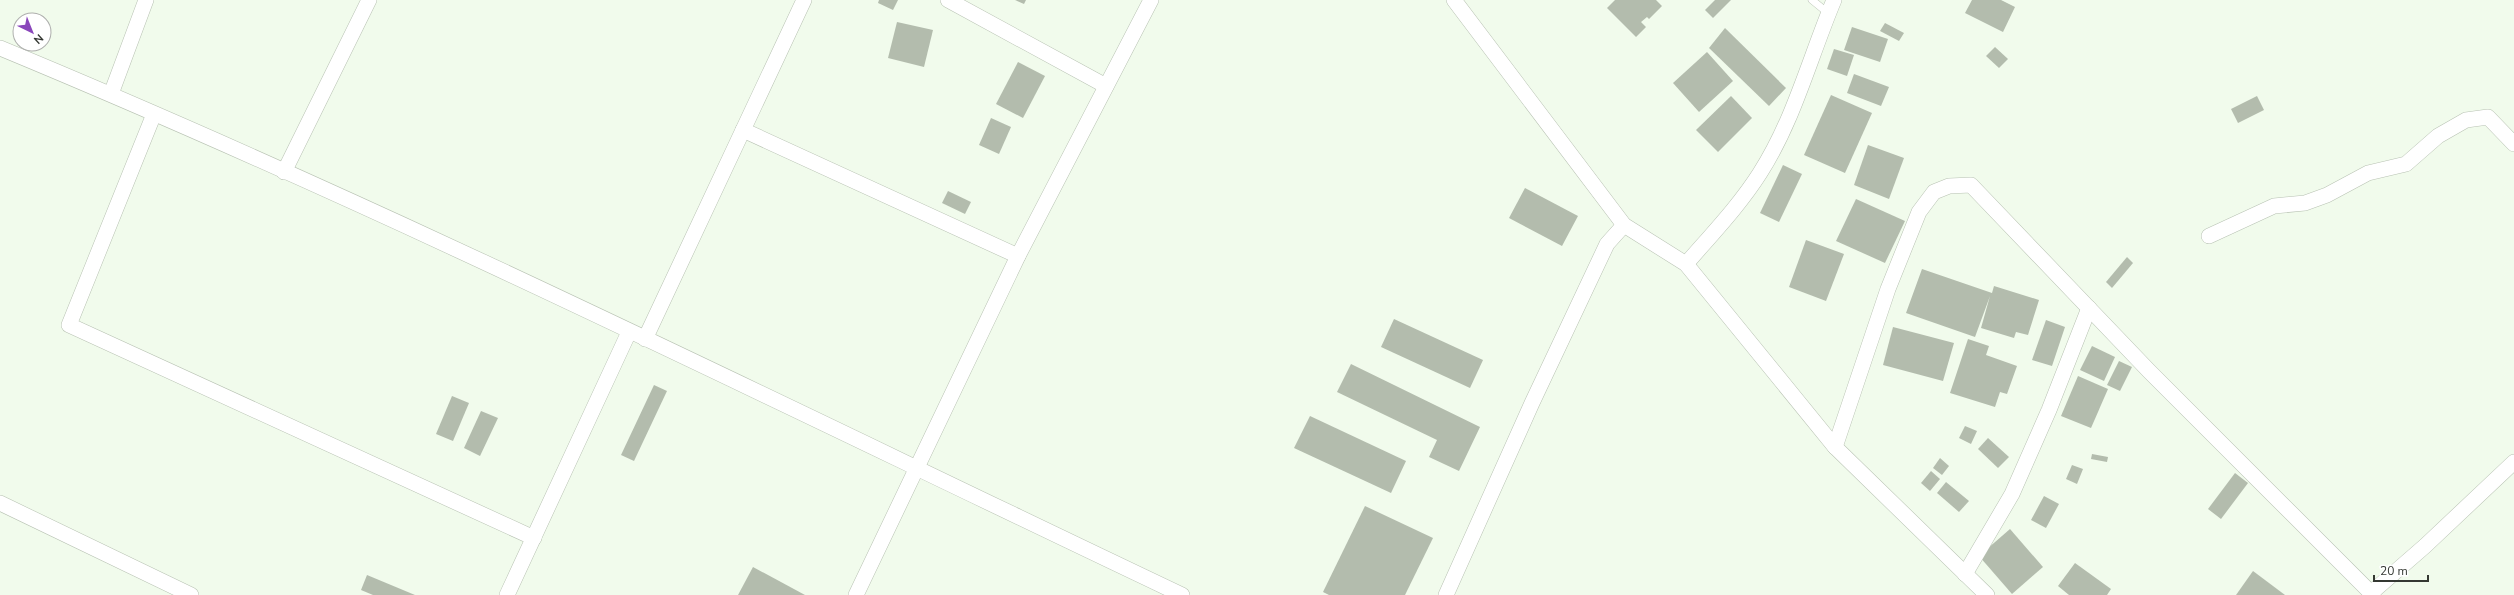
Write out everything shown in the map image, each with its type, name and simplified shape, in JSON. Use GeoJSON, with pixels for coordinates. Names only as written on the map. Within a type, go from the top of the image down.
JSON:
{"type":"FeatureCollection","features":[{"type":"Feature","properties":{"kind":"street"},"geometry":{"type":"LineString","coordinates":[[111,94],[146,0]]}},
{"type":"Feature","properties":{"kind":"street"},"geometry":{"type":"LineString","coordinates":[[284,172],[369,0]]}},
{"type":"Feature","properties":{"kind":"street"},"geometry":{"type":"LineString","coordinates":[[645,339],[804,0]]}},
{"type":"Feature","properties":{"kind":"street"},"geometry":{"type":"LineString","coordinates":[[948,0],[1106,86]]}},
{"type":"Feature","properties":{"kind":"street"},"geometry":{"type":"LineString","coordinates":[[856,595],[1018,256],[1151,0]]}},
{"type":"Feature","properties":{"kind":"street"},"geometry":{"type":"LineString","coordinates":[[1454,0],[1624,225],[1686,264],[1835,447],[1987,595]]}},
{"type":"Feature","properties":{"kind":"street"},"geometry":{"type":"LineString","coordinates":[[1686,264],[1727,218],[1761,172],[1784,126],[1831,7]]}},
{"type":"Feature","properties":{"kind":"street"},"geometry":{"type":"LineString","coordinates":[[0,48],[111,94],[429,237],[1182,595]]}},
{"type":"Feature","properties":{"kind":"street"},"geometry":{"type":"LineString","coordinates":[[154,114],[69,325],[534,538]]}},
{"type":"Feature","properties":{"kind":"street"},"geometry":{"type":"LineString","coordinates":[[2209,236],[2274,206],[2305,203],[2327,195],[2368,173],[2406,164],[2438,136],[2466,120],[2488,117],[2514,144]]}},
{"type":"Feature","properties":{"kind":"street"},"geometry":{"type":"LineString","coordinates":[[743,130],[1018,256]]}},
{"type":"Feature","properties":{"kind":"street"},"geometry":{"type":"LineString","coordinates":[[1835,447],[1888,289],[1919,212],[1934,192],[1950,186],[1971,185],[2089,308],[2372,594],[2514,462]]}},
{"type":"Feature","properties":{"kind":"street"},"geometry":{"type":"LineString","coordinates":[[1446,595],[1532,402],[1607,244],[1624,225]]}},
{"type":"Feature","properties":{"kind":"street"},"geometry":{"type":"LineString","coordinates":[[1965,574],[2012,494],[2049,410],[2089,308]]}},
{"type":"Feature","properties":{"kind":"street"},"geometry":{"type":"LineString","coordinates":[[507,595],[629,332]]}},
{"type":"Feature","properties":{"kind":"street"},"geometry":{"type":"LineString","coordinates":[[0,503],[191,595]]}},
{"type":"Feature","properties":{"kind":"lane"},"geometry":{"type":"LineString","coordinates":[[1812,0],[1831,7]]}},
{"type":"Feature","properties":{"kind":"building"},"geometry":{"type":"Polygon","coordinates":[[[879,0],[898,0],[893,10],[878,3],[879,0]]]}},
{"type":"Feature","properties":{"kind":"building"},"geometry":{"type":"Polygon","coordinates":[[[1015,0],[1026,0],[1024,4],[1015,0]]]}},
{"type":"Feature","properties":{"kind":"building"},"geometry":{"type":"Polygon","coordinates":[[[1615,0],[1656,0],[1662,6],[1649,19],[1647,17],[1641,22],[1646,27],[1636,37],[1607,8],[1615,0]]]}},
{"type":"Feature","properties":{"kind":"building"},"geometry":{"type":"Polygon","coordinates":[[[1715,0],[1731,0],[1713,18],[1705,10],[1715,0]]]}},
{"type":"Feature","properties":{"kind":"building"},"geometry":{"type":"Polygon","coordinates":[[[1972,0],[2001,0],[2015,7],[2003,32],[1965,13],[1972,0]]]}},
{"type":"Feature","properties":{"kind":"building"},"geometry":{"type":"Polygon","coordinates":[[[897,22],[933,30],[924,67],[888,58],[897,22]]]}},
{"type":"Feature","properties":{"kind":"building"},"geometry":{"type":"Polygon","coordinates":[[[1885,23],[1904,33],[1899,41],[1880,31],[1885,23]]]}},
{"type":"Feature","properties":{"kind":"building"},"geometry":{"type":"Polygon","coordinates":[[[1852,27],[1888,39],[1880,62],[1844,50],[1852,27]]]}},
{"type":"Feature","properties":{"kind":"building"},"geometry":{"type":"Polygon","coordinates":[[[1725,28],[1786,88],[1769,106],[1709,48],[1725,28]]]}},
{"type":"Feature","properties":{"kind":"building"},"geometry":{"type":"Polygon","coordinates":[[[1995,47],[2008,59],[1999,68],[1986,56],[1995,47]]]}},
{"type":"Feature","properties":{"kind":"building"},"geometry":{"type":"Polygon","coordinates":[[[1834,49],[1854,55],[1847,76],[1827,69],[1834,49]]]}},
{"type":"Feature","properties":{"kind":"building"},"geometry":{"type":"Polygon","coordinates":[[[1707,52],[1733,81],[1699,112],[1673,83],[1707,52]]]}},
{"type":"Feature","properties":{"kind":"building"},"geometry":{"type":"Polygon","coordinates":[[[1018,62],[1045,76],[1023,118],[996,104],[1018,62]]]}},
{"type":"Feature","properties":{"kind":"building"},"geometry":{"type":"Polygon","coordinates":[[[1854,74],[1889,87],[1881,106],[1847,93],[1854,74]]]}},
{"type":"Feature","properties":{"kind":"building"},"geometry":{"type":"Polygon","coordinates":[[[1831,95],[1872,113],[1845,173],[1804,155],[1831,95]]]}},
{"type":"Feature","properties":{"kind":"building"},"geometry":{"type":"Polygon","coordinates":[[[1731,96],[1752,118],[1718,152],[1696,130],[1731,96]]]}},
{"type":"Feature","properties":{"kind":"building"},"geometry":{"type":"Polygon","coordinates":[[[2257,96],[2264,110],[2238,123],[2231,109],[2257,96]]]}},
{"type":"Feature","properties":{"kind":"building"},"geometry":{"type":"Polygon","coordinates":[[[991,118],[1011,127],[999,154],[979,145],[991,118]]]}},
{"type":"Feature","properties":{"kind":"building"},"geometry":{"type":"Polygon","coordinates":[[[1868,145],[1904,158],[1889,199],[1854,185],[1868,145]]]}},
{"type":"Feature","properties":{"kind":"building"},"geometry":{"type":"Polygon","coordinates":[[[1783,165],[1802,174],[1779,222],[1760,213],[1783,165]]]}},
{"type":"Feature","properties":{"kind":"building"},"geometry":{"type":"Polygon","coordinates":[[[1525,188],[1578,216],[1562,246],[1509,218],[1525,188]]]}},
{"type":"Feature","properties":{"kind":"building"},"geometry":{"type":"Polygon","coordinates":[[[948,191],[971,202],[965,214],[942,203],[948,191]]]}},
{"type":"Feature","properties":{"kind":"building"},"geometry":{"type":"Polygon","coordinates":[[[1856,199],[1905,221],[1885,263],[1836,241],[1856,199]]]}},
{"type":"Feature","properties":{"kind":"building"},"geometry":{"type":"Polygon","coordinates":[[[1806,240],[1844,254],[1826,301],[1789,287],[1806,240]]]}},
{"type":"Feature","properties":{"kind":"building"},"geometry":{"type":"Polygon","coordinates":[[[2127,257],[2133,263],[2112,288],[2106,282],[2127,257]]]}},
{"type":"Feature","properties":{"kind":"building"},"geometry":{"type":"Polygon","coordinates":[[[1922,269],[1992,293],[1994,286],[2039,300],[2028,335],[2016,332],[2014,338],[1981,328],[1990,296],[1975,337],[1906,313],[1922,269]]]}},
{"type":"Feature","properties":{"kind":"building"},"geometry":{"type":"Polygon","coordinates":[[[1394,319],[1483,360],[1470,388],[1381,347],[1394,319]]]}},
{"type":"Feature","properties":{"kind":"building"},"geometry":{"type":"Polygon","coordinates":[[[2046,320],[2065,327],[2052,366],[2032,360],[2046,320]]]}},
{"type":"Feature","properties":{"kind":"building"},"geometry":{"type":"Polygon","coordinates":[[[1893,327],[1954,343],[1943,381],[1883,365],[1893,327]]]}},
{"type":"Feature","properties":{"kind":"building"},"geometry":{"type":"Polygon","coordinates":[[[1968,339],[1989,346],[1986,355],[2017,366],[2007,394],[2000,392],[1995,407],[1950,393],[1968,339]]]}},
{"type":"Feature","properties":{"kind":"building"},"geometry":{"type":"Polygon","coordinates":[[[2092,346],[2115,357],[2104,381],[2080,370],[2092,346]]]}},
{"type":"Feature","properties":{"kind":"building"},"geometry":{"type":"Polygon","coordinates":[[[2119,361],[2132,367],[2120,391],[2107,385],[2119,361]]]}},
{"type":"Feature","properties":{"kind":"building"},"geometry":{"type":"Polygon","coordinates":[[[1351,364],[1480,427],[1459,471],[1429,457],[1437,440],[1337,392],[1351,364]]]}},
{"type":"Feature","properties":{"kind":"building"},"geometry":{"type":"Polygon","coordinates":[[[2078,376],[2108,389],[2091,428],[2061,416],[2078,376]]]}},
{"type":"Feature","properties":{"kind":"building"},"geometry":{"type":"Polygon","coordinates":[[[654,385],[667,391],[634,461],[621,455],[654,385]]]}},
{"type":"Feature","properties":{"kind":"building"},"geometry":{"type":"Polygon","coordinates":[[[452,396],[469,403],[453,441],[436,434],[452,396]]]}},
{"type":"Feature","properties":{"kind":"building"},"geometry":{"type":"Polygon","coordinates":[[[481,411],[498,418],[480,456],[464,448],[481,411]]]}},
{"type":"Feature","properties":{"kind":"building"},"geometry":{"type":"Polygon","coordinates":[[[1310,416],[1406,461],[1391,493],[1294,448],[1310,416]]]}},
{"type":"Feature","properties":{"kind":"building"},"geometry":{"type":"Polygon","coordinates":[[[1965,426],[1977,431],[1971,444],[1959,438],[1965,426]]]}},
{"type":"Feature","properties":{"kind":"building"},"geometry":{"type":"Polygon","coordinates":[[[1988,438],[2009,457],[1998,468],[1978,449],[1988,438]]]}},
{"type":"Feature","properties":{"kind":"building"},"geometry":{"type":"Polygon","coordinates":[[[2092,454],[2108,457],[2107,462],[2091,459],[2092,454]]]}},
{"type":"Feature","properties":{"kind":"building"},"geometry":{"type":"Polygon","coordinates":[[[1940,458],[1949,466],[1942,475],[1933,468],[1940,458]]]}},
{"type":"Feature","properties":{"kind":"building"},"geometry":{"type":"Polygon","coordinates":[[[2072,465],[2083,469],[2077,484],[2066,479],[2072,465]]]}},
{"type":"Feature","properties":{"kind":"building"},"geometry":{"type":"Polygon","coordinates":[[[1931,471],[1940,479],[1930,491],[1921,483],[1931,471]]]}},
{"type":"Feature","properties":{"kind":"building"},"geometry":{"type":"Polygon","coordinates":[[[2235,473],[2248,483],[2221,519],[2208,509],[2235,473]]]}},
{"type":"Feature","properties":{"kind":"building"},"geometry":{"type":"Polygon","coordinates":[[[1946,482],[1969,501],[1959,512],[1937,493],[1946,482]]]}},
{"type":"Feature","properties":{"kind":"building"},"geometry":{"type":"Polygon","coordinates":[[[2044,496],[2059,504],[2046,528],[2031,520],[2044,496]]]}},
{"type":"Feature","properties":{"kind":"building"},"geometry":{"type":"Polygon","coordinates":[[[1365,506],[1433,538],[1405,595],[1329,595],[1323,592],[1365,506]]]}},
{"type":"Feature","properties":{"kind":"building"},"geometry":{"type":"Polygon","coordinates":[[[2010,529],[2043,567],[2012,594],[1979,556],[2010,529]]]}},
{"type":"Feature","properties":{"kind":"building"},"geometry":{"type":"Polygon","coordinates":[[[2075,563],[2111,589],[2107,595],[2069,595],[2058,586],[2075,563]]]}},
{"type":"Feature","properties":{"kind":"building"},"geometry":{"type":"Polygon","coordinates":[[[753,567],[805,595],[738,595],[753,567]]]}},
{"type":"Feature","properties":{"kind":"building"},"geometry":{"type":"Polygon","coordinates":[[[2253,571],[2285,595],[2236,595],[2253,571]]]}},
{"type":"Feature","properties":{"kind":"building"},"geometry":{"type":"Polygon","coordinates":[[[367,575],[415,595],[373,595],[361,590],[367,575]]]}}]}
